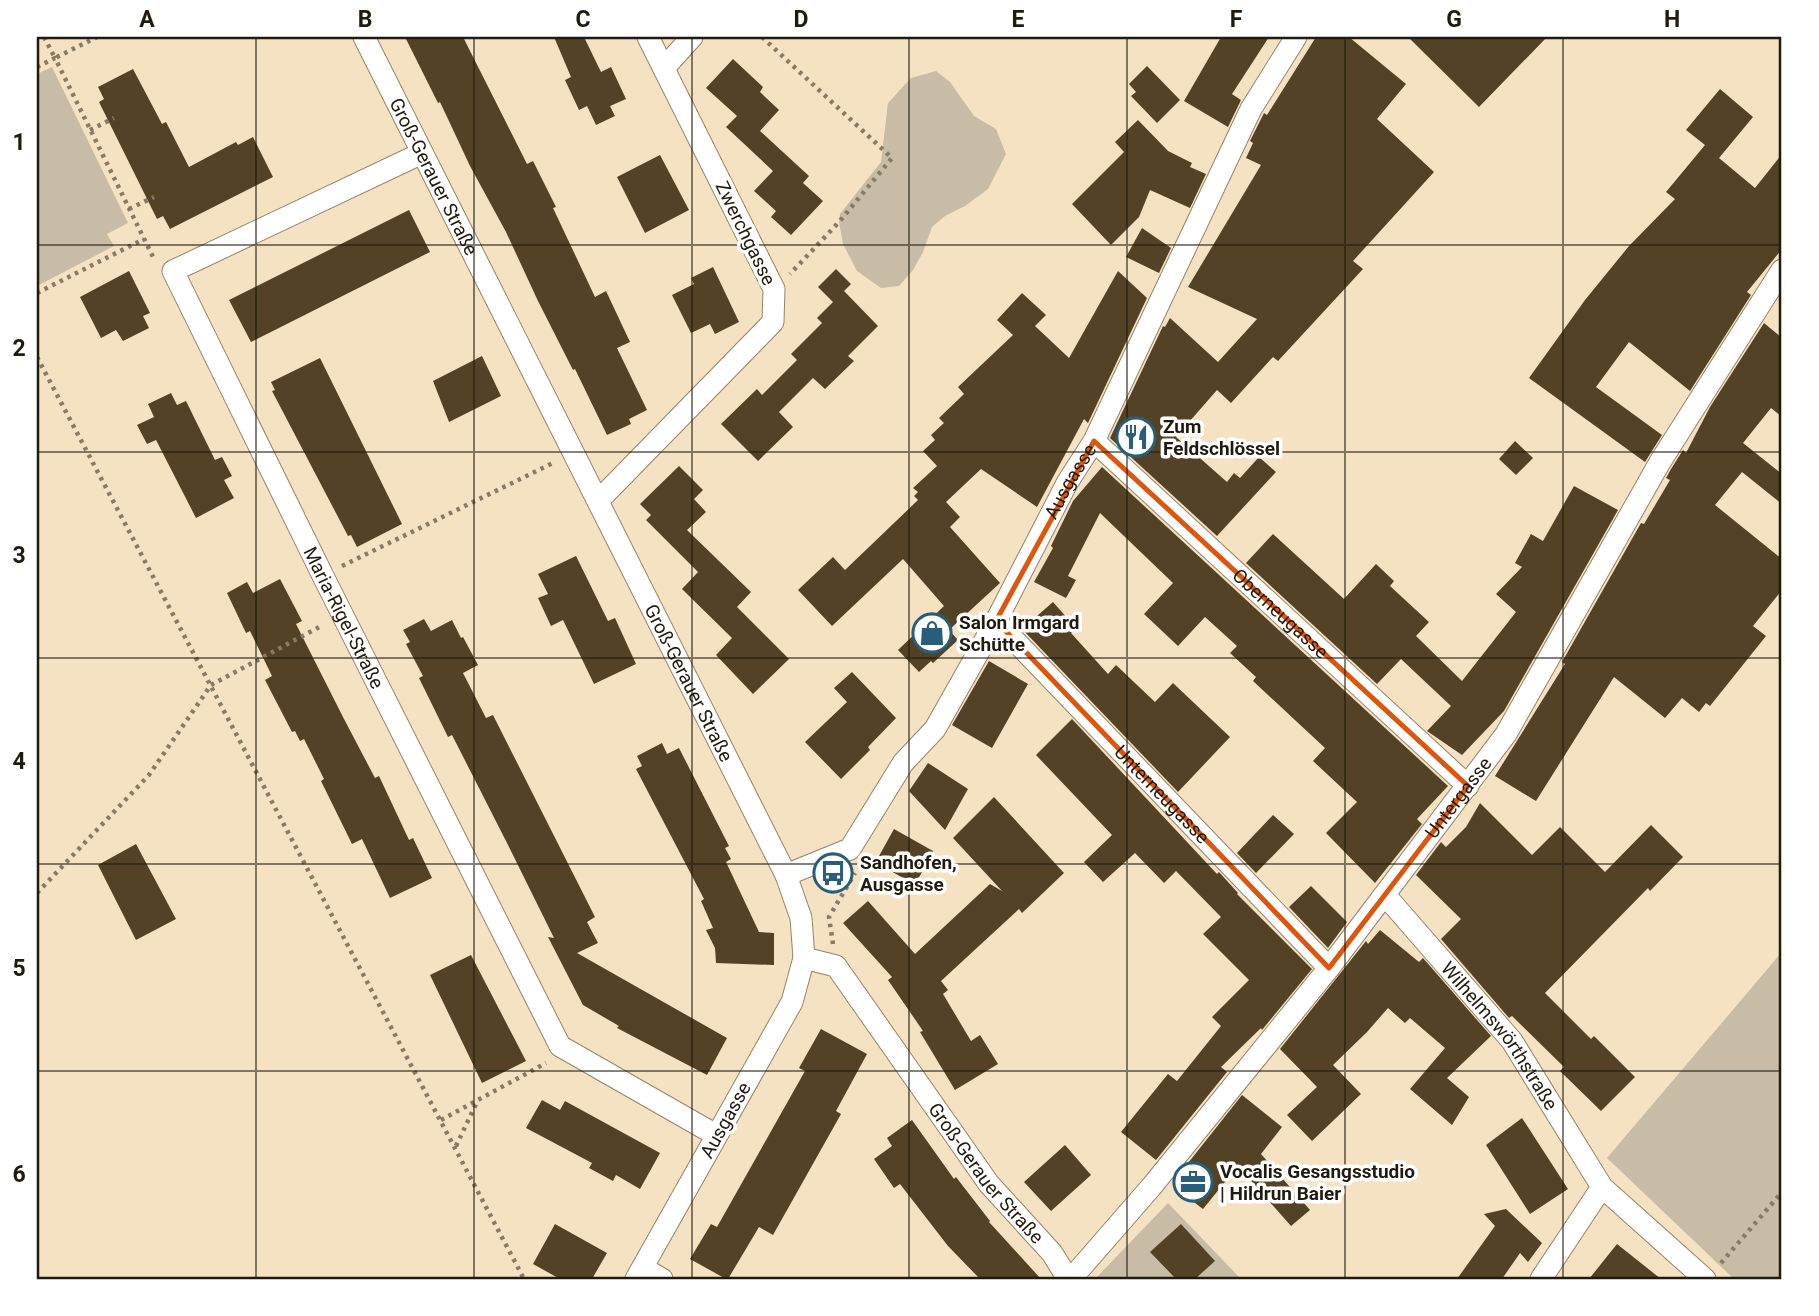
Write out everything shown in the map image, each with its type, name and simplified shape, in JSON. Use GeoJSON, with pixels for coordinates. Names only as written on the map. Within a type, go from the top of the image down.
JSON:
{"type":"FeatureCollection","features":[{"type":"Feature","properties":{"kind":"street","name":"Groß-Gerauer Straße"},"geometry":{"type":"LineString","coordinates":[[364,37],[786,875],[801,918],[804,958]]}},
{"type":"Feature","properties":{"kind":"street","name":"Zwerchgasse"},"geometry":{"type":"LineString","coordinates":[[598,501],[773,322],[774,289],[648,37]]}},
{"type":"Feature","properties":{"kind":"street"},"geometry":{"type":"LineString","coordinates":[[664,68],[692,37]]}},
{"type":"Feature","properties":{"kind":"street","name":"Ausgasse"},"geometry":{"type":"LineString","coordinates":[[850,849],[904,763],[935,729],[996,621],[1067,483],[1094,441],[1251,109],[1296,37]]}},
{"type":"Feature","properties":{"kind":"street"},"geometry":{"type":"LineString","coordinates":[[173,271],[422,153]]}},
{"type":"Feature","properties":{"kind":"street","name":"Untergasse"},"geometry":{"type":"LineString","coordinates":[[1070,1279],[1152,1186],[1329,968],[1506,734],[1660,461],[1782,270]]}},
{"type":"Feature","properties":{"kind":"street","name":"Maria-Rigel-Straße"},"geometry":{"type":"LineString","coordinates":[[173,271],[560,1046]]}},
{"type":"Feature","properties":{"kind":"street","name":"Oberneugasse"},"geometry":{"type":"LineString","coordinates":[[1094,441],[1468,786]]}},
{"type":"Feature","properties":{"kind":"street","name":"Unterneugasse"},"geometry":{"type":"LineString","coordinates":[[996,621],[1329,968]]}},
{"type":"Feature","properties":{"kind":"street"},"geometry":{"type":"LineString","coordinates":[[786,875],[850,849]]}},
{"type":"Feature","properties":{"kind":"street","name":"Wilhelmswörthstraße"},"geometry":{"type":"LineString","coordinates":[[1385,895],[1512,1041],[1602,1186],[1710,1274]]}},
{"type":"Feature","properties":{"kind":"street"},"geometry":{"type":"LineString","coordinates":[[804,958],[836,965]]}},
{"type":"Feature","properties":{"kind":"street","name":"Ausgasse"},"geometry":{"type":"LineString","coordinates":[[640,1274],[792,1002],[804,958]]}},
{"type":"Feature","properties":{"kind":"street","name":"Groß-Gerauer Straße"},"geometry":{"type":"LineString","coordinates":[[836,965],[989,1184],[1052,1253],[1070,1279]]}},
{"type":"Feature","properties":{"kind":"street"},"geometry":{"type":"LineString","coordinates":[[560,1046],[716,1135]]}},
{"type":"Feature","properties":{"kind":"street"},"geometry":{"type":"LineString","coordinates":[[1541,1279],[1602,1186]]}},
{"type":"Feature","properties":{"kind":"street"},"geometry":{"type":"LineString","coordinates":[[640,1274],[662,1279]]}},
{"type":"Feature","properties":{"kind":"path"},"geometry":{"type":"LineString","coordinates":[[44,37],[157,266],[173,271]]}},
{"type":"Feature","properties":{"kind":"path"},"geometry":{"type":"LineString","coordinates":[[37,67],[97,37]]}},
{"type":"Feature","properties":{"kind":"path"},"geometry":{"type":"LineString","coordinates":[[762,37],[892,158],[839,222],[774,289]]}},
{"type":"Feature","properties":{"kind":"path"},"geometry":{"type":"LineString","coordinates":[[90,130],[114,118]]}},
{"type":"Feature","properties":{"kind":"path"},"geometry":{"type":"LineString","coordinates":[[129,209],[154,197]]}},
{"type":"Feature","properties":{"kind":"path"},"geometry":{"type":"LineString","coordinates":[[37,293],[144,239]]}},
{"type":"Feature","properties":{"kind":"path"},"geometry":{"type":"LineString","coordinates":[[37,357],[524,1279]]}},
{"type":"Feature","properties":{"kind":"path"},"geometry":{"type":"LineString","coordinates":[[323,576],[573,454]]}},
{"type":"Feature","properties":{"kind":"path"},"geometry":{"type":"LineString","coordinates":[[37,893],[149,775],[211,685],[343,615]]}},
{"type":"Feature","properties":{"kind":"path"},"geometry":{"type":"LineString","coordinates":[[836,965],[829,917],[855,873],[850,849]]}},
{"type":"Feature","properties":{"kind":"path"},"geometry":{"type":"LineString","coordinates":[[441,1120],[544,1066],[560,1046]]}},
{"type":"Feature","properties":{"kind":"path"},"geometry":{"type":"LineString","coordinates":[[455,1147],[477,1102]]}},
{"type":"Feature","properties":{"kind":"path"},"geometry":{"type":"LineString","coordinates":[[1710,1274],[1782,1192]]}},
{"type":"Feature","properties":{"kind":"highlighted area"},"geometry":{"type":"Polygon","coordinates":[[[1094,441],[1468,786],[1329,968],[996,621],[1094,441]]]}},
{"type":"Feature","properties":{"kind":"shaded area"},"geometry":{"type":"Polygon","coordinates":[[[52,67],[128,223],[107,234],[114,246],[37,286],[37,74],[52,67]]]}},
{"type":"Feature","properties":{"kind":"shaded area"},"geometry":{"type":"Polygon","coordinates":[[[936,71],[950,82],[974,116],[996,129],[1006,154],[988,189],[932,227],[913,270],[899,286],[881,288],[857,271],[843,244],[840,214],[881,162],[888,103],[911,78],[936,71]]]}},
{"type":"Feature","properties":{"kind":"shaded area"},"geometry":{"type":"Polygon","coordinates":[[[1782,952],[1782,1279],[1734,1279],[1607,1158],[1782,952]]]}},
{"type":"Feature","properties":{"kind":"shaded area"},"geometry":{"type":"Polygon","coordinates":[[[1168,1203],[1241,1279],[1095,1279],[1168,1203]]]}},
{"type":"Feature","properties":{"kind":"building"},"geometry":{"type":"Polygon","coordinates":[[[405,37],[463,37],[527,164],[533,161],[595,297],[606,291],[630,342],[617,348],[647,410],[629,419],[631,424],[607,435],[405,37]]]}},
{"type":"Feature","properties":{"kind":"building"},"geometry":{"type":"Polygon","coordinates":[[[554,37],[584,37],[601,72],[611,67],[626,99],[610,106],[615,116],[596,125],[587,106],[579,110],[565,80],[571,77],[554,37]]]}},
{"type":"Feature","properties":{"kind":"building"},"geometry":{"type":"Polygon","coordinates":[[[1221,37],[1269,37],[1232,94],[1241,100],[1228,127],[1184,101],[1221,37]]]}},
{"type":"Feature","properties":{"kind":"building"},"geometry":{"type":"Polygon","coordinates":[[[1316,37],[1349,37],[1406,84],[1377,119],[1434,172],[1353,261],[1363,269],[1278,361],[1273,357],[1231,403],[1217,390],[1176,437],[1227,482],[1234,473],[1240,478],[1259,457],[1276,472],[1217,536],[1110,438],[1163,326],[1165,327],[1170,318],[1218,362],[1257,319],[1188,287],[1261,165],[1246,158],[1253,143],[1250,141],[1264,113],[1267,115],[1316,37]]]}},
{"type":"Feature","properties":{"kind":"building"},"geometry":{"type":"Polygon","coordinates":[[[1408,37],[1547,37],[1479,107],[1408,37]]]}},
{"type":"Feature","properties":{"kind":"building"},"geometry":{"type":"Polygon","coordinates":[[[733,59],[763,87],[760,92],[779,110],[760,131],[809,176],[803,183],[823,201],[791,235],[771,217],[776,211],[754,191],[773,171],[726,127],[737,116],[706,88],[733,59]]]}},
{"type":"Feature","properties":{"kind":"building"},"geometry":{"type":"Polygon","coordinates":[[[1147,66],[1180,100],[1157,123],[1131,96],[1136,92],[1129,84],[1147,66]]]}},
{"type":"Feature","properties":{"kind":"building"},"geometry":{"type":"Polygon","coordinates":[[[133,69],[162,124],[166,122],[189,167],[236,142],[238,145],[253,137],[273,177],[170,229],[163,216],[157,219],[99,102],[104,99],[98,87],[133,69]]]}},
{"type":"Feature","properties":{"kind":"building"},"geometry":{"type":"Polygon","coordinates":[[[1720,89],[1753,117],[1719,158],[1755,188],[1782,154],[1782,249],[1747,292],[1751,295],[1690,391],[1629,342],[1596,387],[1662,435],[1645,462],[1529,378],[1585,300],[1629,246],[1675,199],[1666,192],[1705,145],[1686,130],[1720,89]]]}},
{"type":"Feature","properties":{"kind":"building"},"geometry":{"type":"Polygon","coordinates":[[[1138,120],[1168,151],[1192,163],[1190,167],[1206,174],[1190,208],[1150,190],[1139,217],[1111,245],[1072,204],[1124,152],[1115,142],[1138,120]]]}},
{"type":"Feature","properties":{"kind":"building"},"geometry":{"type":"Polygon","coordinates":[[[660,155],[689,210],[645,233],[617,177],[660,155]]]}},
{"type":"Feature","properties":{"kind":"building"},"geometry":{"type":"Polygon","coordinates":[[[409,210],[430,252],[251,342],[229,300],[409,210]]]}},
{"type":"Feature","properties":{"kind":"building"},"geometry":{"type":"Polygon","coordinates":[[[1142,228],[1171,248],[1159,273],[1126,257],[1142,228]]]}},
{"type":"Feature","properties":{"kind":"building"},"geometry":{"type":"Polygon","coordinates":[[[713,267],[739,322],[715,334],[710,324],[691,333],[672,295],[694,284],[691,278],[713,267]]]}},
{"type":"Feature","properties":{"kind":"building"},"geometry":{"type":"Polygon","coordinates":[[[836,269],[851,284],[844,291],[878,326],[848,356],[854,361],[825,389],[813,378],[779,412],[793,427],[758,461],[721,424],[757,389],[762,395],[797,360],[791,354],[822,323],[817,318],[833,302],[818,287],[836,269]]]}},
{"type":"Feature","properties":{"kind":"building"},"geometry":{"type":"Polygon","coordinates":[[[129,271],[150,313],[143,316],[149,328],[123,341],[116,330],[101,338],[80,297],[129,271]]]}},
{"type":"Feature","properties":{"kind":"building"},"geometry":{"type":"Polygon","coordinates":[[[1118,271],[1147,298],[1088,423],[1084,419],[1037,507],[981,469],[946,502],[960,517],[950,527],[1000,583],[949,630],[958,640],[919,672],[898,650],[944,606],[903,559],[832,626],[798,590],[833,557],[845,570],[918,500],[914,496],[918,492],[913,488],[937,466],[923,451],[935,440],[931,435],[944,423],[939,418],[964,394],[958,387],[1013,335],[997,320],[1022,293],[1046,315],[1035,326],[1069,358],[1118,271]]]}},
{"type":"Feature","properties":{"kind":"building"},"geometry":{"type":"Polygon","coordinates":[[[1764,323],[1782,338],[1782,417],[1771,408],[1743,443],[1782,474],[1782,504],[1742,472],[1715,505],[1782,559],[1782,590],[1753,626],[1766,636],[1710,706],[1706,703],[1699,712],[1682,698],[1665,718],[1614,677],[1536,801],[1495,776],[1565,664],[1562,662],[1641,523],[1644,524],[1670,480],[1666,478],[1671,469],[1683,450],[1686,453],[1710,407],[1764,323]]]}},
{"type":"Feature","properties":{"kind":"building"},"geometry":{"type":"Polygon","coordinates":[[[482,356],[501,396],[449,422],[433,381],[482,356]]]}},
{"type":"Feature","properties":{"kind":"building"},"geometry":{"type":"Polygon","coordinates":[[[320,358],[402,524],[357,547],[351,535],[348,536],[272,391],[275,390],[271,382],[320,358]]]}},
{"type":"Feature","properties":{"kind":"building"},"geometry":{"type":"Polygon","coordinates":[[[171,393],[177,405],[186,401],[215,460],[222,457],[232,476],[224,480],[234,498],[196,518],[156,440],[147,444],[137,425],[154,417],[148,404],[171,393]]]}},
{"type":"Feature","properties":{"kind":"building"},"geometry":{"type":"Polygon","coordinates":[[[1515,441],[1533,458],[1516,475],[1499,459],[1515,441]]]}},
{"type":"Feature","properties":{"kind":"building"},"geometry":{"type":"Polygon","coordinates":[[[679,466],[703,490],[694,499],[706,512],[687,530],[751,592],[737,607],[789,659],[753,694],[716,655],[732,638],[682,589],[698,572],[646,520],[651,515],[640,504],[679,466]]]}},
{"type":"Feature","properties":{"kind":"building"},"geometry":{"type":"Polygon","coordinates":[[[1102,467],[1448,786],[1417,819],[1422,824],[1375,883],[1326,833],[1357,802],[1313,761],[1325,748],[1253,681],[1256,677],[1230,653],[1237,646],[1205,617],[1178,646],[1144,614],[1173,583],[1100,513],[1068,576],[1076,580],[1066,598],[1034,582],[1053,548],[1051,546],[1073,501],[1102,467]]]}},
{"type":"Feature","properties":{"kind":"building"},"geometry":{"type":"Polygon","coordinates":[[[1574,486],[1618,510],[1504,711],[1462,755],[1427,731],[1451,706],[1401,659],[1377,684],[1246,563],[1273,534],[1344,599],[1376,564],[1394,581],[1390,586],[1429,622],[1416,636],[1462,681],[1516,612],[1496,594],[1522,567],[1515,563],[1531,534],[1543,541],[1574,486]]]}},
{"type":"Feature","properties":{"kind":"building"},"geometry":{"type":"Polygon","coordinates":[[[576,556],[608,621],[615,618],[636,664],[594,684],[563,620],[551,626],[538,598],[548,594],[538,574],[576,556]]]}},
{"type":"Feature","properties":{"kind":"building"},"geometry":{"type":"Polygon","coordinates":[[[280,579],[302,621],[296,624],[344,719],[375,778],[379,776],[409,840],[413,838],[432,878],[390,898],[362,839],[352,844],[304,739],[300,741],[295,731],[292,732],[265,680],[272,676],[250,631],[246,633],[227,593],[247,582],[253,593],[280,579]]]}},
{"type":"Feature","properties":{"kind":"building"},"geometry":{"type":"Polygon","coordinates":[[[1053,602],[1076,628],[1071,633],[1108,674],[1116,665],[1155,702],[1173,683],[1230,737],[1178,792],[1022,629],[1053,602]]]}},
{"type":"Feature","properties":{"kind":"building"},"geometry":{"type":"Polygon","coordinates":[[[424,619],[431,631],[452,620],[461,638],[463,637],[478,665],[463,673],[486,718],[493,715],[595,917],[587,922],[598,943],[577,953],[727,1038],[707,1075],[617,1028],[619,1026],[583,1005],[548,937],[554,938],[505,839],[452,735],[448,737],[419,678],[423,676],[406,644],[410,642],[403,630],[424,619]]]}},
{"type":"Feature","properties":{"kind":"building"},"geometry":{"type":"Polygon","coordinates":[[[989,661],[1028,684],[992,748],[952,725],[989,661]]]}},
{"type":"Feature","properties":{"kind":"building"},"geometry":{"type":"Polygon","coordinates":[[[852,672],[896,718],[868,747],[870,750],[841,779],[805,742],[847,702],[834,688],[852,672]]]}},
{"type":"Feature","properties":{"kind":"building"},"geometry":{"type":"Polygon","coordinates":[[[1072,719],[1217,874],[1219,872],[1237,894],[1312,969],[1262,1030],[1261,1028],[1221,1067],[1227,1072],[1156,1160],[1121,1132],[1168,1074],[1177,1081],[1221,1026],[1212,1017],[1249,980],[1203,934],[1221,917],[1176,871],[1164,883],[1135,853],[1103,882],[1084,862],[1112,835],[1036,755],[1072,719]]]}},
{"type":"Feature","properties":{"kind":"building"},"geometry":{"type":"Polygon","coordinates":[[[662,743],[667,754],[679,748],[729,846],[725,848],[731,859],[726,862],[759,932],[774,933],[774,965],[716,963],[715,948],[706,930],[713,928],[701,901],[704,899],[636,769],[642,766],[637,756],[662,743]]]}},
{"type":"Feature","properties":{"kind":"building"},"geometry":{"type":"Polygon","coordinates":[[[928,763],[968,789],[945,830],[909,791],[928,763]]]}},
{"type":"Feature","properties":{"kind":"building"},"geometry":{"type":"Polygon","coordinates":[[[994,797],[1064,873],[1022,913],[1019,909],[941,981],[948,990],[943,994],[971,1041],[980,1035],[998,1064],[955,1090],[920,1032],[923,1031],[888,980],[892,977],[843,923],[868,901],[915,954],[990,884],[1002,891],[953,838],[994,797]]]}},
{"type":"Feature","properties":{"kind":"building"},"geometry":{"type":"Polygon","coordinates":[[[1480,803],[1532,855],[1560,827],[1605,872],[1651,825],[1683,857],[1650,891],[1648,888],[1545,993],[1591,1039],[1594,1036],[1635,1077],[1601,1111],[1560,1071],[1564,1067],[1512,1016],[1509,1018],[1441,939],[1461,919],[1416,875],[1441,842],[1446,847],[1466,827],[1480,803]]]}},
{"type":"Feature","properties":{"kind":"building"},"geometry":{"type":"Polygon","coordinates":[[[1273,815],[1294,834],[1256,873],[1237,853],[1273,815]]]}},
{"type":"Feature","properties":{"kind":"building"},"geometry":{"type":"Polygon","coordinates":[[[894,829],[933,851],[915,885],[879,864],[879,856],[894,829]]]}},
{"type":"Feature","properties":{"kind":"building"},"geometry":{"type":"Polygon","coordinates":[[[136,844],[176,919],[136,940],[98,865],[136,844]]]}},
{"type":"Feature","properties":{"kind":"building"},"geometry":{"type":"Polygon","coordinates":[[[1311,886],[1347,922],[1328,948],[1289,907],[1311,886]]]}},
{"type":"Feature","properties":{"kind":"building"},"geometry":{"type":"Polygon","coordinates":[[[1380,930],[1419,962],[1423,958],[1491,1036],[1447,1078],[1469,1097],[1452,1125],[1410,1089],[1445,1048],[1410,1018],[1405,1023],[1388,1008],[1333,1065],[1361,1094],[1312,1141],[1287,1115],[1317,1087],[1280,1049],[1366,941],[1368,944],[1380,930]]]}},
{"type":"Feature","properties":{"kind":"building"},"geometry":{"type":"Polygon","coordinates":[[[471,955],[526,1061],[482,1083],[430,975],[471,955]]]}},
{"type":"Feature","properties":{"kind":"building"},"geometry":{"type":"Polygon","coordinates":[[[821,1029],[867,1054],[836,1111],[841,1114],[773,1235],[759,1227],[726,1279],[690,1259],[711,1224],[717,1227],[805,1071],[799,1068],[821,1029]]]}},
{"type":"Feature","properties":{"kind":"building"},"geometry":{"type":"Polygon","coordinates":[[[1242,1095],[1282,1127],[1261,1154],[1310,1210],[1291,1226],[1238,1166],[1203,1209],[1178,1190],[1184,1183],[1177,1177],[1242,1095]]]}},
{"type":"Feature","properties":{"kind":"building"},"geometry":{"type":"Polygon","coordinates":[[[542,1100],[560,1110],[565,1101],[660,1153],[640,1189],[616,1175],[613,1181],[589,1168],[592,1163],[526,1128],[542,1100]]]}},
{"type":"Feature","properties":{"kind":"building"},"geometry":{"type":"Polygon","coordinates":[[[1522,1118],[1568,1189],[1530,1214],[1486,1145],[1522,1118]]]}},
{"type":"Feature","properties":{"kind":"building"},"geometry":{"type":"Polygon","coordinates":[[[912,1120],[954,1179],[956,1177],[989,1222],[1041,1279],[980,1279],[948,1246],[900,1184],[894,1188],[874,1159],[892,1146],[887,1138],[912,1120]]]}},
{"type":"Feature","properties":{"kind":"building"},"geometry":{"type":"Polygon","coordinates":[[[1065,1145],[1091,1175],[1051,1211],[1024,1182],[1065,1145]]]}},
{"type":"Feature","properties":{"kind":"building"},"geometry":{"type":"Polygon","coordinates":[[[1506,1209],[1542,1243],[1528,1262],[1520,1253],[1502,1279],[1457,1279],[1495,1226],[1484,1214],[1506,1209]]]}},
{"type":"Feature","properties":{"kind":"building"},"geometry":{"type":"Polygon","coordinates":[[[555,1224],[607,1253],[592,1279],[560,1279],[533,1264],[555,1224]]]}},
{"type":"Feature","properties":{"kind":"building"},"geometry":{"type":"Polygon","coordinates":[[[1181,1224],[1215,1261],[1195,1279],[1176,1279],[1150,1252],[1181,1224]]]}},
{"type":"Feature","properties":{"kind":"building"},"geometry":{"type":"Polygon","coordinates":[[[1617,1244],[1661,1279],[1589,1279],[1617,1244]]]}},
{"type":"Feature","properties":{"kind":"place","name":"Zum Feldschlössel"},"geometry":{"type":"Point","coordinates":[1136,437]}},
{"type":"Feature","properties":{"kind":"place","name":"Salon Irmgard Schütte"},"geometry":{"type":"Point","coordinates":[932,633]}},
{"type":"Feature","properties":{"kind":"place","name":"Sandhofen, Ausgasse"},"geometry":{"type":"Point","coordinates":[833,873]}},
{"type":"Feature","properties":{"kind":"place","name":"Vocalis Gesangsstudio | Hildrun Baier"},"geometry":{"type":"Point","coordinates":[1193,1182]}}]}
